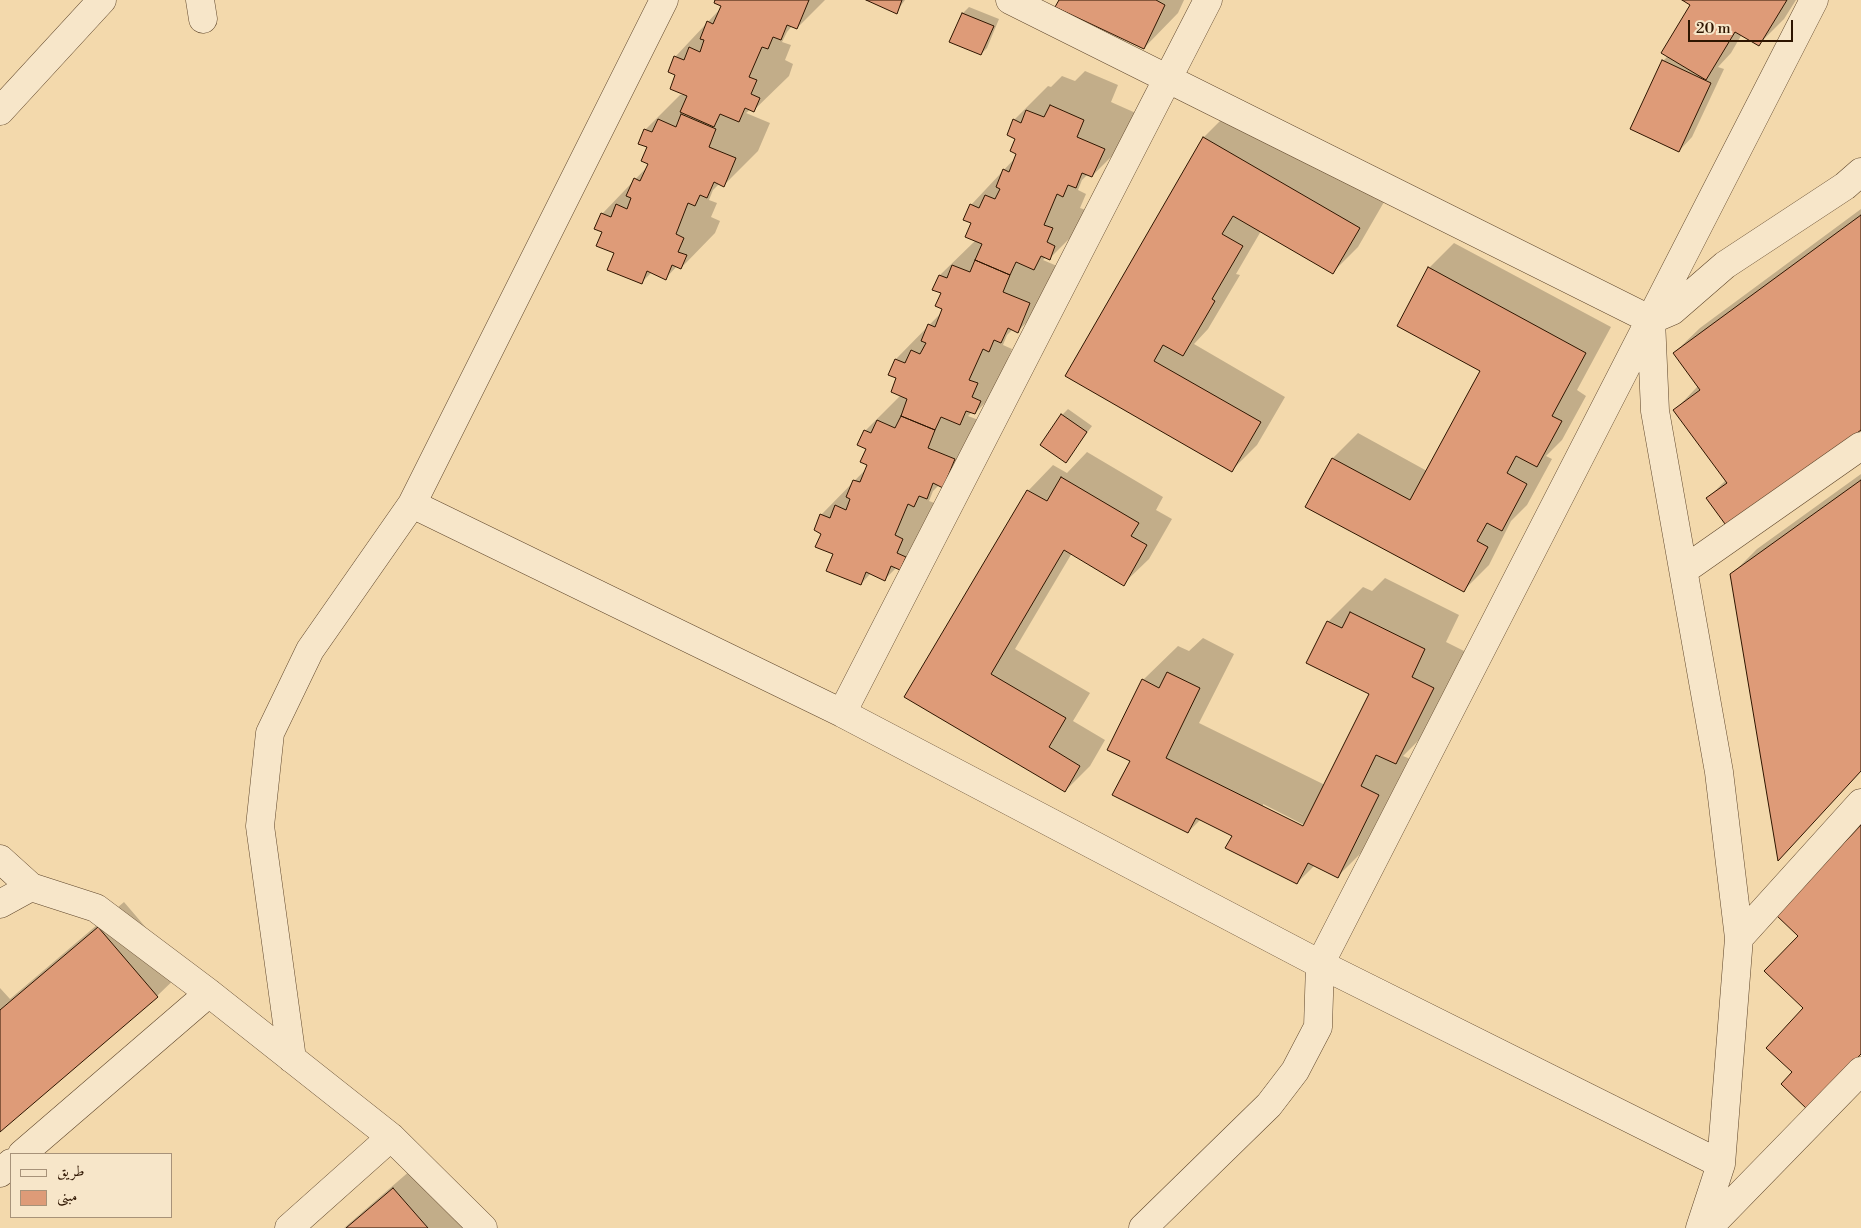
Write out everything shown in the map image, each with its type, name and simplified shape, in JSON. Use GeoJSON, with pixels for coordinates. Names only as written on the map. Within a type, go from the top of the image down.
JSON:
{"type":"FeatureCollection","features":[{"type":"Feature","properties":{"kind":"street"},"geometry":{"type":"LineString","coordinates":[[3,102],[102,0]]}},
{"type":"Feature","properties":{"kind":"street"},"geometry":{"type":"LineString","coordinates":[[292,1059],[260,826],[270,733],[310,650],[412,504],[664,0]]}},
{"type":"Feature","properties":{"kind":"street"},"geometry":{"type":"LineString","coordinates":[[1010,0],[1651,320]]}},
{"type":"Feature","properties":{"kind":"street"},"geometry":{"type":"LineString","coordinates":[[842,713],[1208,0]]}},
{"type":"Feature","properties":{"kind":"street"},"geometry":{"type":"LineString","coordinates":[[1143,1228],[1269,1105],[1295,1071],[1318,1027],[1320,964],[1814,0]]}},
{"type":"Feature","properties":{"kind":"street"},"geometry":{"type":"LineString","coordinates":[[1651,320],[1672,310],[1725,265],[1845,186],[1861,172]]}},
{"type":"Feature","properties":{"kind":"street"},"geometry":{"type":"LineString","coordinates":[[1651,320],[1655,411],[1719,772],[1739,938],[1722,1164],[1700,1228]]}},
{"type":"Feature","properties":{"kind":"street"},"geometry":{"type":"LineString","coordinates":[[1684,570],[1861,446]]}},
{"type":"Feature","properties":{"kind":"street"},"geometry":{"type":"LineString","coordinates":[[412,504],[842,713],[1320,964],[1722,1164]]}},
{"type":"Feature","properties":{"kind":"street"},"geometry":{"type":"LineString","coordinates":[[1739,938],[1861,803]]}},
{"type":"Feature","properties":{"kind":"street"},"geometry":{"type":"LineString","coordinates":[[0,859],[31,887],[96,908],[209,993],[391,1137],[483,1228]]}},
{"type":"Feature","properties":{"kind":"street"},"geometry":{"type":"LineString","coordinates":[[0,904],[31,887]]}},
{"type":"Feature","properties":{"kind":"street"},"geometry":{"type":"LineString","coordinates":[[23,1153],[209,993]]}},
{"type":"Feature","properties":{"kind":"street"},"geometry":{"type":"LineString","coordinates":[[1708,1228],[1861,1070]]}},
{"type":"Feature","properties":{"kind":"street"},"geometry":{"type":"LineString","coordinates":[[289,1228],[391,1137]]}},
{"type":"Feature","properties":{"kind":"street"},"geometry":{"type":"LineString","coordinates":[[0,1173],[10,1164]]}},
{"type":"Feature","properties":{"kind":"building"},"geometry":{"type":"Polygon","coordinates":[[[715,0],[809,0],[797,29],[787,25],[781,40],[773,37],[768,49],[762,47],[749,77],[757,80],[751,94],[760,98],[754,112],[745,108],[739,122],[720,114],[714,127],[680,112],[687,96],[670,89],[675,75],[668,72],[674,56],[684,60],[689,47],[700,52],[704,40],[700,39],[707,21],[713,24],[721,6],[714,3],[715,0]]]}},
{"type":"Feature","properties":{"kind":"building"},"geometry":{"type":"Polygon","coordinates":[[[866,0],[902,0],[897,14],[866,0]]]}},
{"type":"Feature","properties":{"kind":"building"},"geometry":{"type":"Polygon","coordinates":[[[1059,0],[1156,0],[1165,5],[1144,49],[1055,7],[1059,0]]]}},
{"type":"Feature","properties":{"kind":"building"},"geometry":{"type":"Polygon","coordinates":[[[1682,0],[1787,0],[1759,46],[1735,32],[1706,80],[1661,53],[1690,5],[1682,0]]]}},
{"type":"Feature","properties":{"kind":"building"},"geometry":{"type":"Polygon","coordinates":[[[962,13],[994,26],[981,55],[949,42],[962,13]]]}},
{"type":"Feature","properties":{"kind":"building"},"geometry":{"type":"Polygon","coordinates":[[[1662,60],[1711,83],[1679,152],[1630,129],[1662,60]]]}},
{"type":"Feature","properties":{"kind":"building"},"geometry":{"type":"Polygon","coordinates":[[[1050,105],[1084,120],[1077,137],[1105,149],[1092,177],[1082,173],[1076,188],[1068,185],[1063,197],[1057,194],[1044,225],[1053,228],[1047,242],[1055,246],[1050,260],[1041,256],[1034,270],[1016,262],[1010,275],[975,260],[982,244],[965,237],[971,223],[963,220],[970,204],[979,208],[985,195],[995,199],[1000,189],[996,187],[1003,169],[1009,172],[1016,154],[1010,151],[1015,139],[1007,135],[1013,119],[1021,123],[1026,110],[1044,117],[1050,105]]]}},
{"type":"Feature","properties":{"kind":"building"},"geometry":{"type":"Polygon","coordinates":[[[681,114],[716,129],[709,147],[736,158],[724,187],[714,182],[707,198],[700,195],[695,206],[688,203],[676,234],[684,238],[678,252],[687,255],[681,269],[672,265],[666,280],[647,271],[642,284],[607,270],[614,253],[596,246],[602,232],[594,229],[601,213],[611,217],[616,204],[627,209],[631,198],[626,196],[634,178],[640,181],[648,164],[641,161],[647,147],[638,144],[644,129],[652,132],[658,119],[676,127],[681,114]]]}},
{"type":"Feature","properties":{"kind":"building"},"geometry":{"type":"Polygon","coordinates":[[[1203,137],[1360,228],[1333,274],[1233,216],[1222,234],[1243,246],[1212,299],[1215,301],[1183,356],[1163,345],[1154,361],[1261,422],[1232,472],[1065,376],[1203,137]]]}},
{"type":"Feature","properties":{"kind":"building"},"geometry":{"type":"Polygon","coordinates":[[[1861,215],[1861,430],[1728,528],[1706,498],[1727,483],[1673,410],[1700,390],[1673,353],[1861,215]]]}},
{"type":"Feature","properties":{"kind":"building"},"geometry":{"type":"Polygon","coordinates":[[[975,260],[1010,275],[1003,292],[1030,303],[1018,333],[1008,328],[1001,343],[994,340],[989,352],[983,349],[969,380],[978,383],[972,397],[981,401],[975,414],[966,411],[960,425],[941,417],[935,430],[901,416],[907,399],[891,392],[896,378],[888,375],[895,359],[905,363],[911,350],[920,354],[926,343],[921,341],[928,324],[935,327],[942,309],[935,306],[941,293],[932,290],[939,275],[947,278],[952,265],[970,272],[975,260]]]}},
{"type":"Feature","properties":{"kind":"building"},"geometry":{"type":"Polygon","coordinates":[[[1428,267],[1586,353],[1552,416],[1562,421],[1537,467],[1516,456],[1507,473],[1527,484],[1502,531],[1487,523],[1477,541],[1488,547],[1464,592],[1305,507],[1332,458],[1410,500],[1480,371],[1397,326],[1428,267]]]}},
{"type":"Feature","properties":{"kind":"building"},"geometry":{"type":"Polygon","coordinates":[[[1061,414],[1087,432],[1066,463],[1040,445],[1061,414]]]}},
{"type":"Feature","properties":{"kind":"building"},"geometry":{"type":"Polygon","coordinates":[[[901,416],[935,430],[928,448],[955,459],[943,488],[933,483],[927,499],[919,496],[914,507],[908,504],[895,535],[903,539],[897,553],[906,557],[900,570],[891,566],[885,581],[866,572],[861,585],[826,571],[833,554],[815,547],[821,534],[814,530],[820,514],[830,518],[835,505],[846,510],[850,499],[846,497],[853,480],[860,482],[867,465],[860,462],[866,449],[857,445],[864,430],[871,433],[877,420],[895,428],[901,416]]]}},
{"type":"Feature","properties":{"kind":"building"},"geometry":{"type":"Polygon","coordinates":[[[1061,477],[1139,523],[1131,536],[1147,545],[1124,586],[1064,550],[991,674],[1066,718],[1049,747],[1080,766],[1065,792],[904,697],[1027,490],[1047,501],[1061,477]]]}},
{"type":"Feature","properties":{"kind":"building"},"geometry":{"type":"Polygon","coordinates":[[[1861,480],[1861,771],[1778,861],[1730,574],[1861,480]]]}},
{"type":"Feature","properties":{"kind":"building"},"geometry":{"type":"Polygon","coordinates":[[[1350,612],[1425,649],[1412,677],[1434,688],[1396,764],[1376,755],[1361,786],[1379,795],[1338,878],[1308,863],[1297,884],[1225,848],[1232,836],[1196,818],[1188,833],[1112,795],[1130,761],[1107,750],[1142,679],[1159,688],[1167,672],[1200,688],[1166,758],[1303,826],[1369,694],[1306,663],[1327,621],[1342,628],[1350,612]]]}},
{"type":"Feature","properties":{"kind":"building"},"geometry":{"type":"Polygon","coordinates":[[[1861,825],[1861,1054],[1808,1110],[1781,1084],[1792,1072],[1766,1048],[1803,1008],[1764,971],[1798,936],[1776,915],[1861,825]]]}},
{"type":"Feature","properties":{"kind":"building"},"geometry":{"type":"Polygon","coordinates":[[[98,927],[158,997],[0,1132],[0,1010],[98,927]]]}},
{"type":"Feature","properties":{"kind":"building"},"geometry":{"type":"Polygon","coordinates":[[[393,1188],[428,1228],[346,1228],[393,1188]]]}}]}
